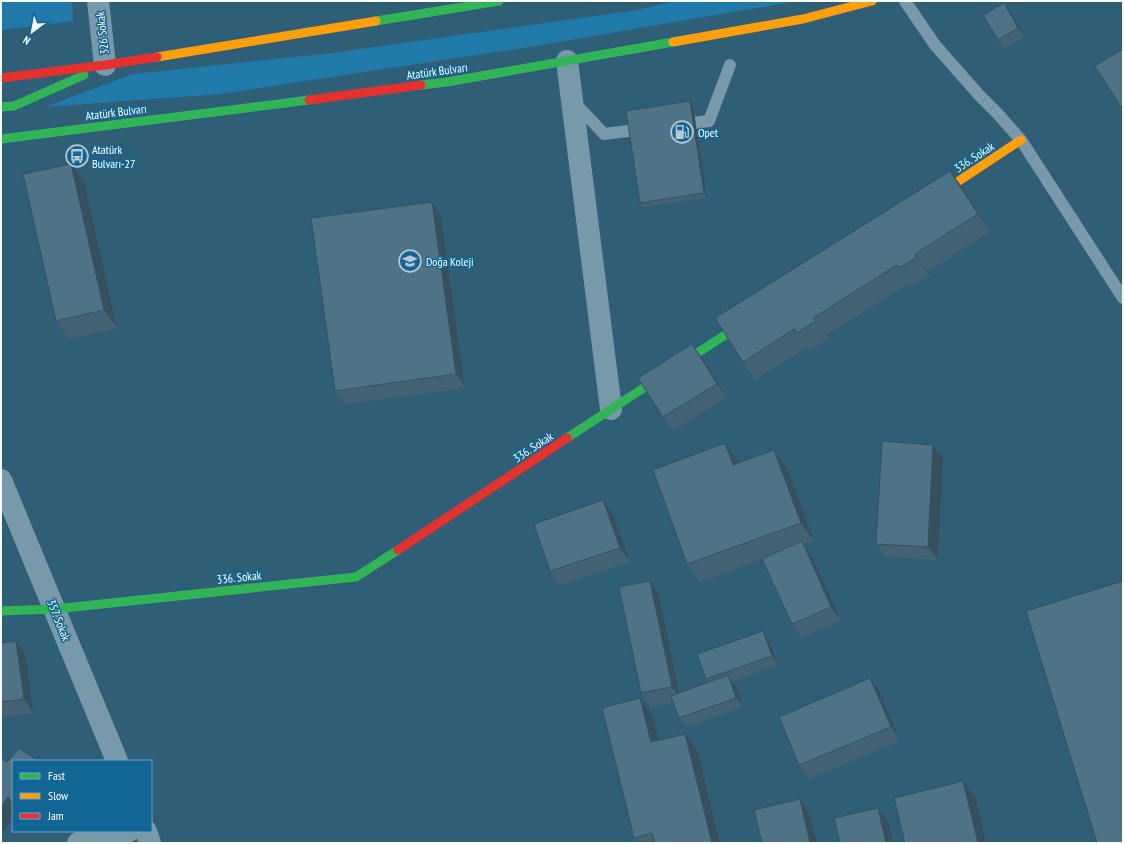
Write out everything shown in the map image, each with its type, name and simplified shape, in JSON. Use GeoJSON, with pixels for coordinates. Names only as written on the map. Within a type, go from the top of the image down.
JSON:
{"type":"FeatureCollection","features":[{"type":"Feature","properties":{"kind":"main road"},"geometry":{"type":"LineString","coordinates":[[1,78],[106,65],[499,1]]}},
{"type":"Feature","properties":{"kind":"main road","name":"Atatürk Bulvarı"},"geometry":{"type":"LineString","coordinates":[[1,139],[447,82],[803,19],[872,1]]}},
{"type":"Feature","properties":{"kind":"main road"},"geometry":{"type":"LineString","coordinates":[[1,107],[14,106],[106,65]]}},
{"type":"Feature","properties":{"kind":"main road","name":"336. Sokak"},"geometry":{"type":"LineString","coordinates":[[928,201],[1021,140]]}},
{"type":"Feature","properties":{"kind":"main road","name":"336. Sokak"},"geometry":{"type":"LineString","coordinates":[[1,611],[54,609],[356,577],[757,314]]}},
{"type":"Feature","properties":{"kind":"street","name":"326 Sokak"},"geometry":{"type":"LineString","coordinates":[[98,1],[106,65]]}},
{"type":"Feature","properties":{"kind":"street"},"geometry":{"type":"LineString","coordinates":[[567,61],[611,409]]}},
{"type":"Feature","properties":{"kind":"street","name":"357. Sokak"},"geometry":{"type":"LineString","coordinates":[[1,480],[117,760]]}},
{"type":"Feature","properties":{"kind":"street"},"geometry":{"type":"LineString","coordinates":[[78,843],[125,832]]}},
{"type":"Feature","properties":{"kind":"street"},"geometry":{"type":"LineString","coordinates":[[146,832],[150,843]]}},
{"type":"Feature","properties":{"kind":"lane"},"geometry":{"type":"LineString","coordinates":[[905,1],[935,45],[1021,140],[1122,292]]}},
{"type":"Feature","properties":{"kind":"lane"},"geometry":{"type":"LineString","coordinates":[[672,126],[709,121],[730,65]]}},
{"type":"Feature","properties":{"kind":"lane"},"geometry":{"type":"LineString","coordinates":[[572,100],[604,134],[656,127]]}},
{"type":"Feature","properties":{"kind":"shaded area"},"geometry":{"type":"Polygon","coordinates":[[[1,1],[72,1],[73,21],[1,30],[1,1]]]}},
{"type":"Feature","properties":{"kind":"shaded area"},"geometry":{"type":"Polygon","coordinates":[[[676,1],[798,1],[523,48],[220,94],[45,107],[133,74],[332,53],[637,10],[676,1]]]}},
{"type":"Feature","properties":{"kind":"building"},"geometry":{"type":"Polygon","coordinates":[[[1004,3],[1018,28],[998,40],[983,15],[1004,3]]]}},
{"type":"Feature","properties":{"kind":"building"},"geometry":{"type":"Polygon","coordinates":[[[1123,49],[1123,110],[1095,66],[1123,49]]]}},
{"type":"Feature","properties":{"kind":"building"},"geometry":{"type":"Polygon","coordinates":[[[690,101],[704,193],[640,203],[626,111],[690,101]]]}},
{"type":"Feature","properties":{"kind":"building"},"geometry":{"type":"Polygon","coordinates":[[[71,164],[104,310],[56,321],[23,174],[71,164]]]}},
{"type":"Feature","properties":{"kind":"building"},"geometry":{"type":"Polygon","coordinates":[[[950,171],[978,214],[915,254],[917,257],[899,268],[897,265],[813,318],[816,321],[797,333],[794,329],[743,362],[715,318],[950,171]]]}},
{"type":"Feature","properties":{"kind":"building"},"geometry":{"type":"Polygon","coordinates":[[[432,202],[456,374],[335,391],[311,218],[432,202]]]}},
{"type":"Feature","properties":{"kind":"building"},"geometry":{"type":"Polygon","coordinates":[[[692,344],[717,384],[663,417],[638,378],[692,344]]]}},
{"type":"Feature","properties":{"kind":"building"},"geometry":{"type":"Polygon","coordinates":[[[882,441],[933,445],[928,547],[876,544],[882,441]]]}},
{"type":"Feature","properties":{"kind":"building"},"geometry":{"type":"Polygon","coordinates":[[[725,443],[733,465],[774,450],[801,523],[687,564],[653,470],[725,443]]]}},
{"type":"Feature","properties":{"kind":"building"},"geometry":{"type":"Polygon","coordinates":[[[603,500],[620,548],[550,571],[534,524],[603,500]]]}},
{"type":"Feature","properties":{"kind":"building"},"geometry":{"type":"Polygon","coordinates":[[[802,541],[831,607],[792,624],[762,559],[802,541]]]}},
{"type":"Feature","properties":{"kind":"building"},"geometry":{"type":"Polygon","coordinates":[[[650,581],[672,687],[641,693],[619,587],[650,581]]]}},
{"type":"Feature","properties":{"kind":"building"},"geometry":{"type":"Polygon","coordinates":[[[1123,581],[1123,843],[1097,843],[1026,611],[1123,581]]]}},
{"type":"Feature","properties":{"kind":"building"},"geometry":{"type":"Polygon","coordinates":[[[763,631],[772,656],[706,679],[697,654],[763,631]]]}},
{"type":"Feature","properties":{"kind":"building"},"geometry":{"type":"Polygon","coordinates":[[[16,641],[24,699],[1,702],[1,643],[16,641]]]}},
{"type":"Feature","properties":{"kind":"building"},"geometry":{"type":"Polygon","coordinates":[[[728,675],[736,698],[679,718],[671,696],[728,675]]]}},
{"type":"Feature","properties":{"kind":"building"},"geometry":{"type":"Polygon","coordinates":[[[870,678],[891,727],[799,765],[779,717],[870,678]]]}},
{"type":"Feature","properties":{"kind":"building"},"geometry":{"type":"Polygon","coordinates":[[[640,698],[651,742],[685,734],[712,843],[655,843],[652,833],[634,838],[602,708],[640,698]]]}},
{"type":"Feature","properties":{"kind":"building"},"geometry":{"type":"Polygon","coordinates":[[[19,748],[37,760],[12,760],[12,803],[8,797],[1,807],[1,758],[7,762],[19,748]]]}},
{"type":"Feature","properties":{"kind":"building"},"geometry":{"type":"Polygon","coordinates":[[[963,781],[978,843],[905,843],[894,798],[963,781]]]}},
{"type":"Feature","properties":{"kind":"building"},"geometry":{"type":"Polygon","coordinates":[[[800,799],[810,843],[762,843],[754,810],[800,799]]]}},
{"type":"Feature","properties":{"kind":"building"},"geometry":{"type":"Polygon","coordinates":[[[878,808],[886,843],[840,843],[834,818],[878,808]]]}},
{"type":"Feature","properties":{"kind":"traffic: fast"},"geometry":{"type":"LineString","coordinates":[[376,21],[499,1]]}},
{"type":"Feature","properties":{"kind":"traffic: fast"},"geometry":{"type":"LineString","coordinates":[[421,85],[447,82],[673,42]]}},
{"type":"Feature","properties":{"kind":"traffic: fast"},"geometry":{"type":"LineString","coordinates":[[1,107],[14,106],[84,75]]}},
{"type":"Feature","properties":{"kind":"traffic: fast"},"geometry":{"type":"LineString","coordinates":[[1,139],[309,100]]}},
{"type":"Feature","properties":{"kind":"traffic: fast"},"geometry":{"type":"LineString","coordinates":[[567,438],[751,318]]}},
{"type":"Feature","properties":{"kind":"traffic: fast"},"geometry":{"type":"LineString","coordinates":[[1,611],[55,609],[356,577],[398,550]]}},
{"type":"Feature","properties":{"kind":"traffic: slow"},"geometry":{"type":"LineString","coordinates":[[673,42],[803,19],[872,1]]}},
{"type":"Feature","properties":{"kind":"traffic: slow"},"geometry":{"type":"LineString","coordinates":[[157,57],[376,21]]}},
{"type":"Feature","properties":{"kind":"traffic: slow"},"geometry":{"type":"LineString","coordinates":[[933,198],[1021,140]]}},
{"type":"Feature","properties":{"kind":"traffic: jam"},"geometry":{"type":"LineString","coordinates":[[1,78],[157,57]]}},
{"type":"Feature","properties":{"kind":"traffic: jam"},"geometry":{"type":"LineString","coordinates":[[309,100],[421,85]]}},
{"type":"Feature","properties":{"kind":"traffic: jam"},"geometry":{"type":"LineString","coordinates":[[398,550],[567,438]]}},
{"type":"Feature","properties":{"kind":"place","name":"Opet"},"geometry":{"type":"Point","coordinates":[682,132]}},
{"type":"Feature","properties":{"kind":"place","name":"Atatürk Bulvarı-27"},"geometry":{"type":"Point","coordinates":[77,156]}},
{"type":"Feature","properties":{"kind":"place","name":"Doğa Koleji"},"geometry":{"type":"Point","coordinates":[410,261]}}]}
